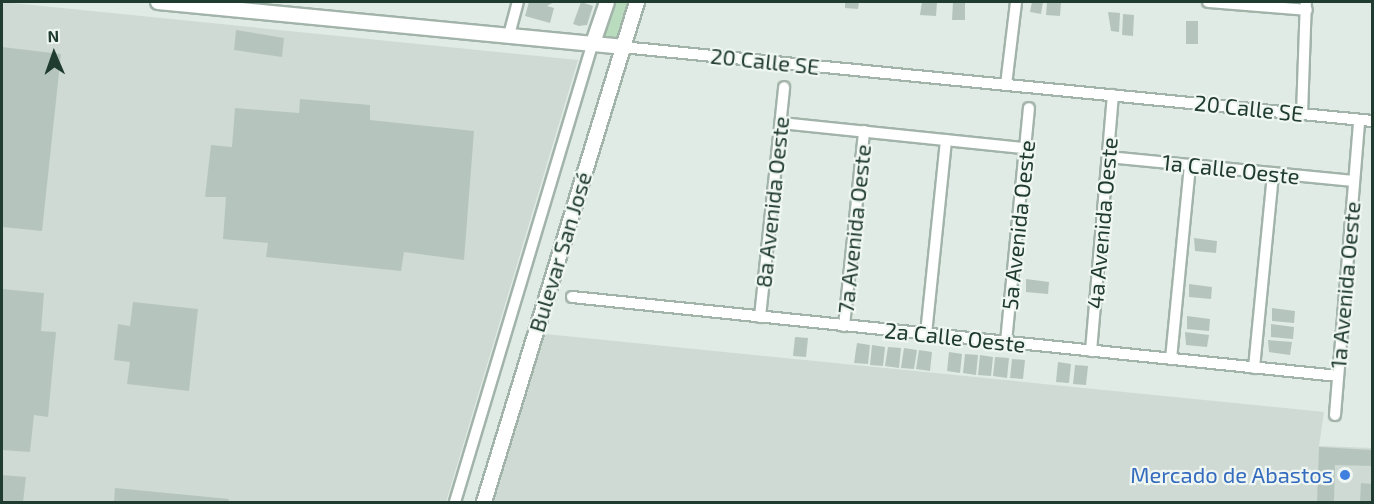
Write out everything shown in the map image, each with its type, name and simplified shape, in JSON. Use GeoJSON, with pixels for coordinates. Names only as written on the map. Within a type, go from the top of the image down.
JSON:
{"type":"FeatureCollection","features":[{"type":"Feature","properties":{"kind":"street","name":"20 Calle SE"},"geometry":{"type":"LineString","coordinates":[[159,2],[1372,121]]}},
{"type":"Feature","properties":{"kind":"street"},"geometry":{"type":"LineString","coordinates":[[509,35],[518,2]]}},
{"type":"Feature","properties":{"kind":"street","name":"Bulevar San José"},"geometry":{"type":"LineString","coordinates":[[455,502],[607,2]]}},
{"type":"Feature","properties":{"kind":"street","name":"Bulevar San José"},"geometry":{"type":"LineString","coordinates":[[484,502],[622,47],[638,2]]}},
{"type":"Feature","properties":{"kind":"street"},"geometry":{"type":"LineString","coordinates":[[1006,86],[1016,2]]}},
{"type":"Feature","properties":{"kind":"street"},"geometry":{"type":"LineString","coordinates":[[1210,2],[1306,6],[1302,114]]}},
{"type":"Feature","properties":{"kind":"street","name":"8a Avenida Oeste"},"geometry":{"type":"LineString","coordinates":[[760,317],[784,87]]}},
{"type":"Feature","properties":{"kind":"street","name":"4a Avenida Oeste"},"geometry":{"type":"LineString","coordinates":[[1091,351],[1113,95]]}},
{"type":"Feature","properties":{"kind":"street","name":"5a Avenida Oeste"},"geometry":{"type":"LineString","coordinates":[[1006,342],[1029,108]]}},
{"type":"Feature","properties":{"kind":"street","name":"1a Avenida Oeste"},"geometry":{"type":"LineString","coordinates":[[1335,416],[1359,120]]}},
{"type":"Feature","properties":{"kind":"street"},"geometry":{"type":"LineString","coordinates":[[781,123],[1025,148]]}},
{"type":"Feature","properties":{"kind":"street","name":"7a Avenida Oeste"},"geometry":{"type":"LineString","coordinates":[[844,326],[864,131]]}},
{"type":"Feature","properties":{"kind":"street"},"geometry":{"type":"LineString","coordinates":[[926,334],[946,140]]}},
{"type":"Feature","properties":{"kind":"street","name":"1a Calle Oeste"},"geometry":{"type":"LineString","coordinates":[[1108,157],[1354,181]]}},
{"type":"Feature","properties":{"kind":"street"},"geometry":{"type":"LineString","coordinates":[[1171,359],[1190,165]]}},
{"type":"Feature","properties":{"kind":"street"},"geometry":{"type":"LineString","coordinates":[[1254,368],[1273,173]]}},
{"type":"Feature","properties":{"kind":"street","name":"2a Calle Oeste"},"geometry":{"type":"LineString","coordinates":[[572,297],[1338,376]]}},
{"type":"Feature","properties":{"kind":"shaded area"},"geometry":{"type":"Polygon","coordinates":[[[2,2],[578,60],[446,502],[2,502],[2,2]]]}},
{"type":"Feature","properties":{"kind":"shaded area"},"geometry":{"type":"Polygon","coordinates":[[[545,334],[1324,412],[1319,446],[1372,448],[1372,502],[494,502],[545,334]]]}},
{"type":"Feature","properties":{"kind":"green space"},"geometry":{"type":"Polygon","coordinates":[[[611,2],[639,2],[622,46],[594,43],[611,2]]]}},
{"type":"Feature","properties":{"kind":"building"},"geometry":{"type":"Polygon","coordinates":[[[529,2],[554,2],[547,6],[554,8],[550,23],[525,16],[529,2]]]}},
{"type":"Feature","properties":{"kind":"building"},"geometry":{"type":"Polygon","coordinates":[[[581,2],[593,6],[587,25],[579,26],[573,24],[581,2]]]}},
{"type":"Feature","properties":{"kind":"building"},"geometry":{"type":"Polygon","coordinates":[[[845,2],[859,2],[858,9],[845,8],[845,2]]]}},
{"type":"Feature","properties":{"kind":"building"},"geometry":{"type":"Polygon","coordinates":[[[922,2],[937,2],[936,16],[920,15],[922,2]]]}},
{"type":"Feature","properties":{"kind":"building"},"geometry":{"type":"Polygon","coordinates":[[[953,2],[965,2],[965,20],[952,20],[953,2]]]}},
{"type":"Feature","properties":{"kind":"building"},"geometry":{"type":"Polygon","coordinates":[[[1032,2],[1043,2],[1041,14],[1030,12],[1032,2]]]}},
{"type":"Feature","properties":{"kind":"building"},"geometry":{"type":"Polygon","coordinates":[[[1047,2],[1061,2],[1060,16],[1046,15],[1047,2]]]}},
{"type":"Feature","properties":{"kind":"building"},"geometry":{"type":"Polygon","coordinates":[[[1108,12],[1120,13],[1119,32],[1111,31],[1108,12]]]}},
{"type":"Feature","properties":{"kind":"building"},"geometry":{"type":"Polygon","coordinates":[[[1123,14],[1134,15],[1133,36],[1122,35],[1123,14]]]}},
{"type":"Feature","properties":{"kind":"building"},"geometry":{"type":"Polygon","coordinates":[[[1186,21],[1198,21],[1198,44],[1186,44],[1186,21]]]}},
{"type":"Feature","properties":{"kind":"building"},"geometry":{"type":"Polygon","coordinates":[[[236,30],[284,38],[282,57],[234,50],[236,30]]]}},
{"type":"Feature","properties":{"kind":"building"},"geometry":{"type":"Polygon","coordinates":[[[2,47],[61,54],[42,231],[2,227],[2,47]]]}},
{"type":"Feature","properties":{"kind":"building"},"geometry":{"type":"Polygon","coordinates":[[[300,99],[370,105],[370,120],[474,131],[464,260],[404,252],[401,271],[266,257],[268,243],[223,239],[226,197],[205,197],[211,145],[232,147],[235,108],[299,113],[300,99]]]}},
{"type":"Feature","properties":{"kind":"building"},"geometry":{"type":"Polygon","coordinates":[[[1194,238],[1217,241],[1216,253],[1195,251],[1194,238]]]}},
{"type":"Feature","properties":{"kind":"building"},"geometry":{"type":"Polygon","coordinates":[[[1026,279],[1049,282],[1048,294],[1026,292],[1026,279]]]}},
{"type":"Feature","properties":{"kind":"building"},"geometry":{"type":"Polygon","coordinates":[[[1189,284],[1212,287],[1211,299],[1189,297],[1189,284]]]}},
{"type":"Feature","properties":{"kind":"building"},"geometry":{"type":"Polygon","coordinates":[[[2,289],[44,293],[41,331],[56,332],[48,417],[34,415],[30,452],[2,450],[2,289]]]}},
{"type":"Feature","properties":{"kind":"building"},"geometry":{"type":"Polygon","coordinates":[[[133,302],[198,309],[189,391],[127,384],[130,362],[114,360],[118,324],[130,326],[133,302]]]}},
{"type":"Feature","properties":{"kind":"building"},"geometry":{"type":"Polygon","coordinates":[[[1272,308],[1295,311],[1294,323],[1272,321],[1272,308]]]}},
{"type":"Feature","properties":{"kind":"building"},"geometry":{"type":"Polygon","coordinates":[[[1187,316],[1210,319],[1209,331],[1187,329],[1187,316]]]}},
{"type":"Feature","properties":{"kind":"building"},"geometry":{"type":"Polygon","coordinates":[[[1271,324],[1294,327],[1293,339],[1271,337],[1271,324]]]}},
{"type":"Feature","properties":{"kind":"building"},"geometry":{"type":"Polygon","coordinates":[[[1185,332],[1209,335],[1207,347],[1186,345],[1185,332]]]}},
{"type":"Feature","properties":{"kind":"building"},"geometry":{"type":"Polygon","coordinates":[[[795,337],[808,338],[806,357],[793,356],[795,337]]]}},
{"type":"Feature","properties":{"kind":"building"},"geometry":{"type":"Polygon","coordinates":[[[1268,340],[1292,342],[1290,355],[1269,352],[1268,340]]]}},
{"type":"Feature","properties":{"kind":"building"},"geometry":{"type":"Polygon","coordinates":[[[857,343],[870,345],[868,364],[854,363],[857,343]]]}},
{"type":"Feature","properties":{"kind":"building"},"geometry":{"type":"Polygon","coordinates":[[[872,345],[885,347],[883,366],[870,365],[872,345]]]}},
{"type":"Feature","properties":{"kind":"building"},"geometry":{"type":"Polygon","coordinates":[[[888,347],[901,348],[899,368],[885,366],[888,347]]]}},
{"type":"Feature","properties":{"kind":"building"},"geometry":{"type":"Polygon","coordinates":[[[904,348],[917,350],[914,369],[901,368],[904,348]]]}},
{"type":"Feature","properties":{"kind":"building"},"geometry":{"type":"Polygon","coordinates":[[[919,350],[932,352],[930,371],[916,369],[919,350]]]}},
{"type":"Feature","properties":{"kind":"building"},"geometry":{"type":"Polygon","coordinates":[[[949,352],[962,354],[960,373],[947,371],[949,352]]]}},
{"type":"Feature","properties":{"kind":"building"},"geometry":{"type":"Polygon","coordinates":[[[965,354],[978,355],[976,375],[963,373],[965,354]]]}},
{"type":"Feature","properties":{"kind":"building"},"geometry":{"type":"Polygon","coordinates":[[[980,355],[993,357],[991,376],[978,375],[980,355]]]}},
{"type":"Feature","properties":{"kind":"building"},"geometry":{"type":"Polygon","coordinates":[[[995,357],[1009,358],[1007,378],[993,376],[995,357]]]}},
{"type":"Feature","properties":{"kind":"building"},"geometry":{"type":"Polygon","coordinates":[[[1012,359],[1025,360],[1023,379],[1010,378],[1012,359]]]}},
{"type":"Feature","properties":{"kind":"building"},"geometry":{"type":"Polygon","coordinates":[[[1058,362],[1071,364],[1069,383],[1056,382],[1058,362]]]}},
{"type":"Feature","properties":{"kind":"building"},"geometry":{"type":"Polygon","coordinates":[[[1075,365],[1088,366],[1086,385],[1073,384],[1075,365]]]}},
{"type":"Feature","properties":{"kind":"building"},"geometry":{"type":"Polygon","coordinates":[[[1319,447],[1372,450],[1372,466],[1335,465],[1334,502],[1317,502],[1319,447]]]}},
{"type":"Feature","properties":{"kind":"building"},"geometry":{"type":"Polygon","coordinates":[[[2,475],[26,477],[23,502],[2,502],[2,475]]]}},
{"type":"Feature","properties":{"kind":"building"},"geometry":{"type":"Polygon","coordinates":[[[1361,483],[1372,484],[1372,502],[1360,502],[1361,483]]]}},
{"type":"Feature","properties":{"kind":"building"},"geometry":{"type":"Polygon","coordinates":[[[115,488],[229,499],[228,502],[114,502],[115,488]]]}},
{"type":"Feature","properties":{"kind":"place","name":"Mercado de Abastos"},"geometry":{"type":"Point","coordinates":[1345,475]}}]}
